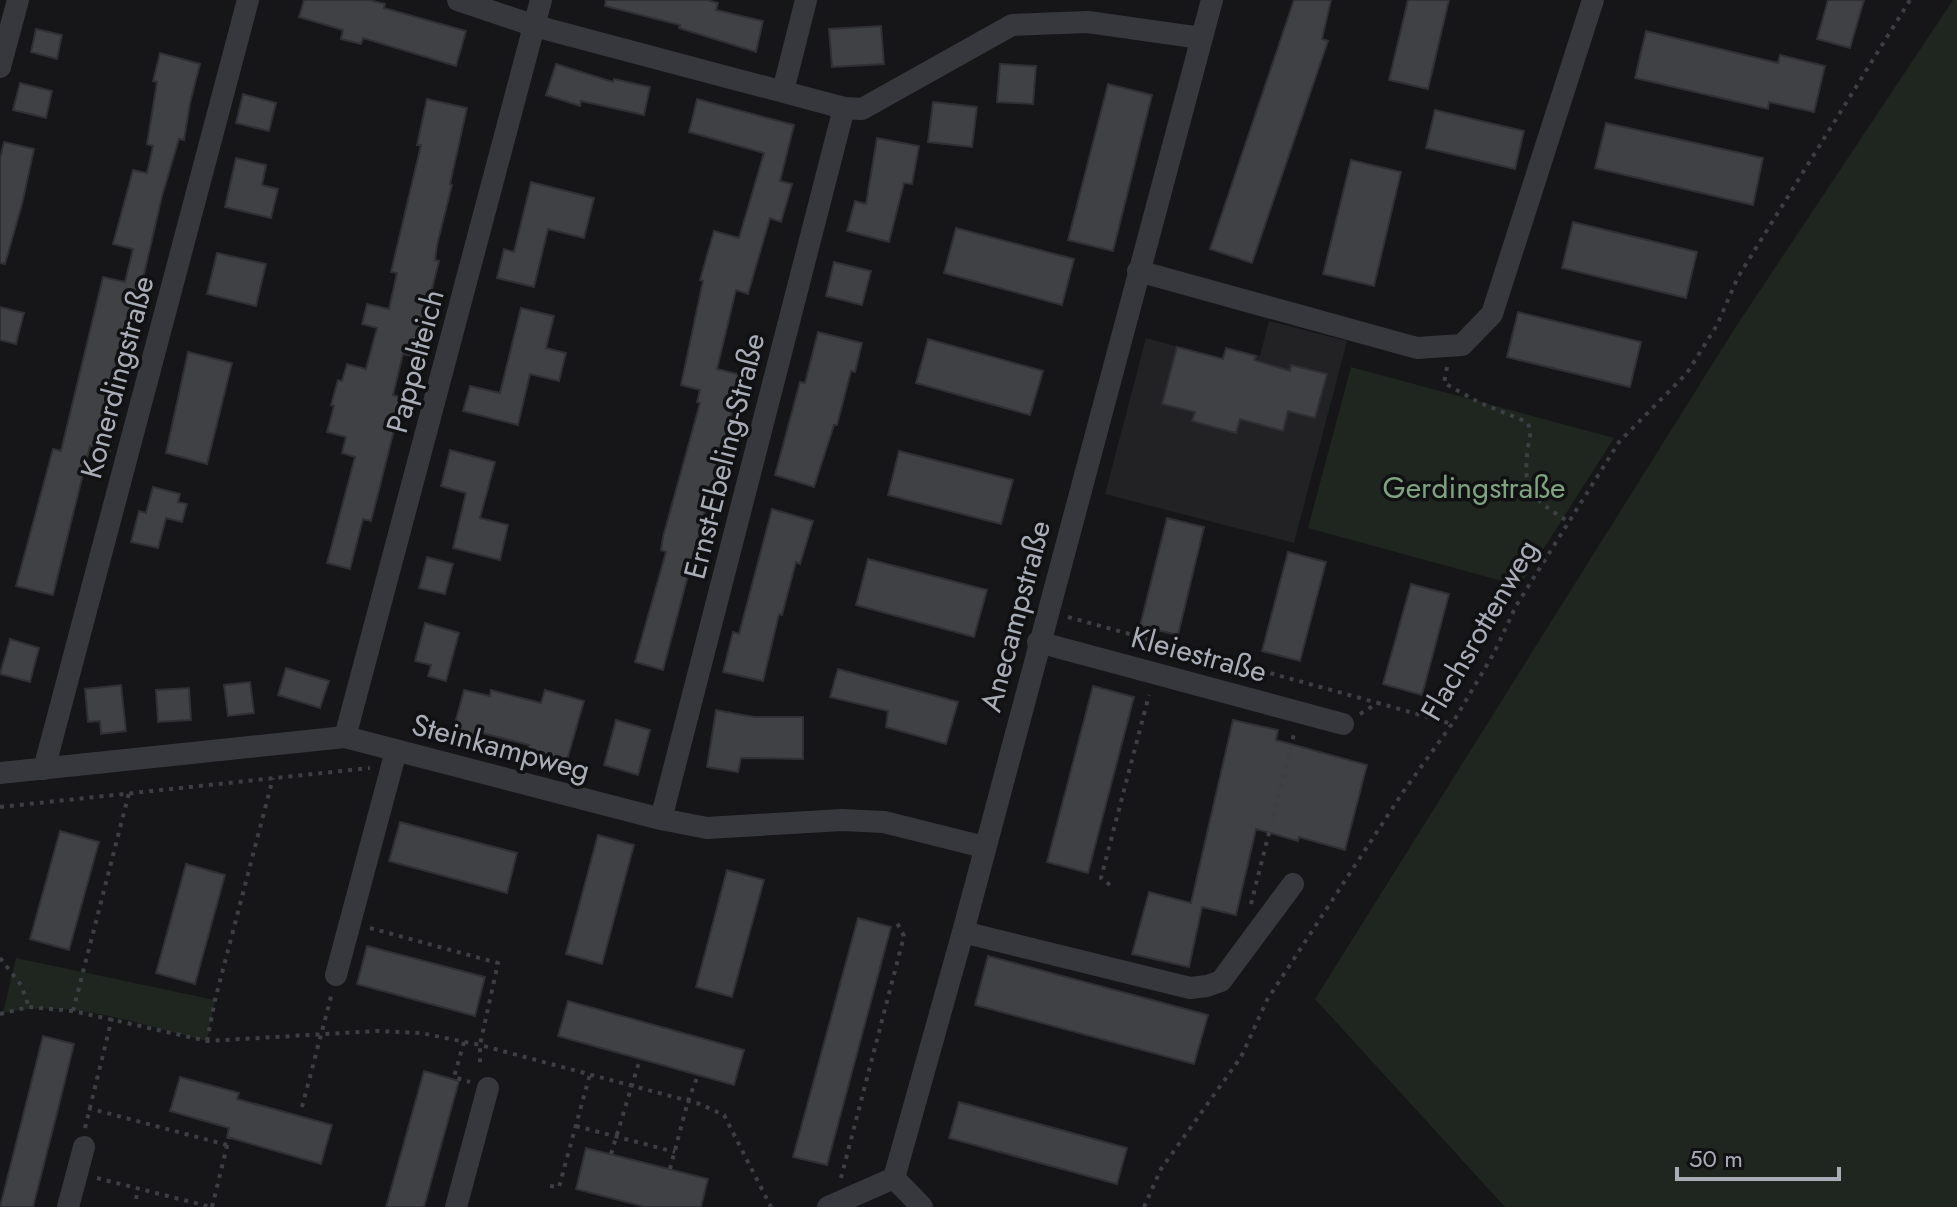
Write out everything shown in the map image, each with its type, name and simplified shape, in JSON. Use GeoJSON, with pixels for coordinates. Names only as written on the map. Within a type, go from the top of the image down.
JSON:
{"type":"FeatureCollection","features":[{"type":"Feature","properties":{"kind":"street"},"geometry":{"type":"LineString","coordinates":[[0,67],[18,0]]}},
{"type":"Feature","properties":{"kind":"street","name":"Konerdingstraße"},"geometry":{"type":"LineString","coordinates":[[44,769],[248,0]]}},
{"type":"Feature","properties":{"kind":"street"},"geometry":{"type":"LineString","coordinates":[[458,0],[535,26],[844,108],[862,109],[1012,25],[1088,22],[1201,38]]}},
{"type":"Feature","properties":{"kind":"street","name":"Pappelteich"},"geometry":{"type":"LineString","coordinates":[[345,737],[541,0]]}},
{"type":"Feature","properties":{"kind":"street"},"geometry":{"type":"LineString","coordinates":[[783,91],[806,0]]}},
{"type":"Feature","properties":{"kind":"street","name":"Anecampstraße"},"geometry":{"type":"LineString","coordinates":[[894,1178],[963,932],[1212,0]]}},
{"type":"Feature","properties":{"kind":"street"},"geometry":{"type":"LineString","coordinates":[[1138,271],[1417,348],[1462,345],[1492,314],[1593,0]]}},
{"type":"Feature","properties":{"kind":"street","name":"Ernst-Ebeling-Straße"},"geometry":{"type":"LineString","coordinates":[[661,819],[844,108]]}},
{"type":"Feature","properties":{"kind":"street","name":"Kleiestraße"},"geometry":{"type":"LineString","coordinates":[[1038,642],[1343,724]]}},
{"type":"Feature","properties":{"kind":"street","name":"Steinkampweg"},"geometry":{"type":"LineString","coordinates":[[0,773],[345,737],[394,758],[707,828],[842,820],[884,822],[984,847]]}},
{"type":"Feature","properties":{"kind":"street"},"geometry":{"type":"LineString","coordinates":[[336,975],[394,758]]}},
{"type":"Feature","properties":{"kind":"street"},"geometry":{"type":"LineString","coordinates":[[963,932],[1143,978],[1190,988],[1207,986],[1221,981],[1293,884]]}},
{"type":"Feature","properties":{"kind":"street"},"geometry":{"type":"LineString","coordinates":[[456,1207],[488,1088]]}},
{"type":"Feature","properties":{"kind":"street"},"geometry":{"type":"LineString","coordinates":[[68,1207],[84,1147]]}},
{"type":"Feature","properties":{"kind":"street"},"geometry":{"type":"LineString","coordinates":[[831,1206],[894,1178],[922,1207]]}},
{"type":"Feature","properties":{"kind":"path","name":"Flachsrottenweg"},"geometry":{"type":"LineString","coordinates":[[1144,1207],[1161,1169],[1241,1057],[1267,1000],[1403,792],[1452,724],[1494,653],[1516,606],[1619,442],[1687,373],[1717,325],[1738,277],[1910,0]]}},
{"type":"Feature","properties":{"kind":"path"},"geometry":{"type":"LineString","coordinates":[[1452,346],[1444,383],[1480,403],[1527,422],[1531,429],[1525,472],[1528,490],[1552,512],[1569,522]]}},
{"type":"Feature","properties":{"kind":"path"},"geometry":{"type":"LineString","coordinates":[[1047,611],[1452,724]]}},
{"type":"Feature","properties":{"kind":"path"},"geometry":{"type":"LineString","coordinates":[[1110,885],[1101,878],[1155,673]]}},
{"type":"Feature","properties":{"kind":"path"},"geometry":{"type":"LineString","coordinates":[[1343,724],[1378,703]]}},
{"type":"Feature","properties":{"kind":"path"},"geometry":{"type":"LineString","coordinates":[[1248,912],[1300,712]]}},
{"type":"Feature","properties":{"kind":"path"},"geometry":{"type":"LineString","coordinates":[[0,807],[273,778],[394,758]]}},
{"type":"Feature","properties":{"kind":"path"},"geometry":{"type":"LineString","coordinates":[[207,1041],[273,778]]}},
{"type":"Feature","properties":{"kind":"path"},"geometry":{"type":"LineString","coordinates":[[73,1011],[129,793]]}},
{"type":"Feature","properties":{"kind":"path"},"geometry":{"type":"LineString","coordinates":[[831,1206],[904,936],[895,919]]}},
{"type":"Feature","properties":{"kind":"path"},"geometry":{"type":"LineString","coordinates":[[351,922],[498,963],[480,1045]]}},
{"type":"Feature","properties":{"kind":"path"},"geometry":{"type":"LineString","coordinates":[[0,958],[21,985],[29,1007]]}},
{"type":"Feature","properties":{"kind":"path"},"geometry":{"type":"LineString","coordinates":[[302,1107],[336,975]]}},
{"type":"Feature","properties":{"kind":"path"},"geometry":{"type":"LineString","coordinates":[[0,1014],[29,1007],[73,1011],[207,1041],[377,1031],[421,1033],[480,1045],[688,1101],[724,1115],[771,1207]]}},
{"type":"Feature","properties":{"kind":"path"},"geometry":{"type":"LineString","coordinates":[[84,1147],[88,1108],[112,1018]]}},
{"type":"Feature","properties":{"kind":"path"},"geometry":{"type":"LineString","coordinates":[[464,1042],[454,1077],[488,1088]]}},
{"type":"Feature","properties":{"kind":"path"},"geometry":{"type":"LineString","coordinates":[[611,1154],[640,1059]]}},
{"type":"Feature","properties":{"kind":"path"},"geometry":{"type":"LineString","coordinates":[[550,1186],[559,1187],[590,1074]]}},
{"type":"Feature","properties":{"kind":"path"},"geometry":{"type":"LineString","coordinates":[[670,1169],[698,1075]]}},
{"type":"Feature","properties":{"kind":"path"},"geometry":{"type":"LineString","coordinates":[[88,1108],[227,1145]]}},
{"type":"Feature","properties":{"kind":"path"},"geometry":{"type":"LineString","coordinates":[[576,1126],[675,1152]]}},
{"type":"Feature","properties":{"kind":"path"},"geometry":{"type":"LineString","coordinates":[[77,1172],[212,1207],[229,1138]]}},
{"type":"Feature","properties":{"kind":"path"},"geometry":{"type":"LineString","coordinates":[[136,1199],[138,1188]]}},
{"type":"Feature","properties":{"kind":"shaded area"},"geometry":{"type":"Polygon","coordinates":[[[1269,321],[1347,341],[1294,543],[1105,494],[1146,338],[1222,359],[1226,348],[1260,356],[1269,321]]]}},
{"type":"Feature","properties":{"kind":"green space"},"geometry":{"type":"Polygon","coordinates":[[[1953,0],[1957,0],[1957,1207],[1505,1207],[1315,999],[1735,328],[1953,0]]]}},
{"type":"Feature","properties":{"kind":"green space","name":"Gerdingstraße"},"geometry":{"type":"Polygon","coordinates":[[[1351,367],[1614,438],[1520,586],[1308,528],[1351,367]]]}},
{"type":"Feature","properties":{"kind":"green space"},"geometry":{"type":"Polygon","coordinates":[[[16,958],[215,1000],[207,1041],[80,1011],[28,1009],[3,1013],[16,958]]]}},
{"type":"Feature","properties":{"kind":"building"},"geometry":{"type":"Polygon","coordinates":[[[304,0],[369,0],[385,4],[384,8],[466,31],[456,66],[363,38],[361,44],[341,39],[343,30],[299,17],[304,0]]]}},
{"type":"Feature","properties":{"kind":"building"},"geometry":{"type":"Polygon","coordinates":[[[606,0],[707,0],[718,3],[716,10],[763,21],[756,52],[679,28],[680,25],[605,6],[606,0]]]}},
{"type":"Feature","properties":{"kind":"building"},"geometry":{"type":"Polygon","coordinates":[[[1294,0],[1331,0],[1322,39],[1328,41],[1252,263],[1210,249],[1294,0]]]}},
{"type":"Feature","properties":{"kind":"building"},"geometry":{"type":"Polygon","coordinates":[[[1408,0],[1449,0],[1428,89],[1389,80],[1408,0]]]}},
{"type":"Feature","properties":{"kind":"building"},"geometry":{"type":"Polygon","coordinates":[[[1828,0],[1864,0],[1850,48],[1817,39],[1828,0]]]}},
{"type":"Feature","properties":{"kind":"building"},"geometry":{"type":"Polygon","coordinates":[[[881,26],[884,64],[832,67],[829,29],[881,26]]]}},
{"type":"Feature","properties":{"kind":"building"},"geometry":{"type":"Polygon","coordinates":[[[36,29],[62,35],[57,59],[31,52],[36,29]]]}},
{"type":"Feature","properties":{"kind":"building"},"geometry":{"type":"Polygon","coordinates":[[[1646,31],[1778,63],[1780,55],[1825,66],[1814,112],[1769,102],[1768,109],[1635,78],[1646,31]]]}},
{"type":"Feature","properties":{"kind":"building"},"geometry":{"type":"Polygon","coordinates":[[[160,53],[200,64],[184,140],[179,139],[162,196],[133,322],[103,430],[114,433],[110,451],[90,446],[53,595],[16,586],[53,449],[61,451],[103,277],[125,282],[133,249],[113,244],[133,170],[147,173],[153,146],[147,144],[157,82],[153,81],[160,53]]]}},
{"type":"Feature","properties":{"kind":"building"},"geometry":{"type":"Polygon","coordinates":[[[556,64],[613,82],[614,79],[650,87],[644,115],[581,101],[580,106],[546,95],[556,64]]]}},
{"type":"Feature","properties":{"kind":"building"},"geometry":{"type":"Polygon","coordinates":[[[1000,64],[1036,66],[1033,104],[997,102],[1000,64]]]}},
{"type":"Feature","properties":{"kind":"building"},"geometry":{"type":"Polygon","coordinates":[[[20,83],[52,91],[46,118],[13,110],[20,83]]]}},
{"type":"Feature","properties":{"kind":"building"},"geometry":{"type":"Polygon","coordinates":[[[1108,84],[1152,95],[1113,251],[1068,240],[1108,84]]]}},
{"type":"Feature","properties":{"kind":"building"},"geometry":{"type":"Polygon","coordinates":[[[243,94],[276,103],[269,131],[236,123],[243,94]]]}},
{"type":"Feature","properties":{"kind":"building"},"geometry":{"type":"Polygon","coordinates":[[[427,99],[467,108],[437,245],[435,260],[439,261],[432,289],[413,356],[403,354],[393,395],[402,398],[371,521],[363,519],[350,569],[327,563],[355,457],[342,453],[346,437],[327,432],[334,406],[331,405],[338,380],[342,381],[347,364],[366,369],[377,328],[362,324],[367,304],[389,309],[397,273],[391,272],[421,145],[417,145],[427,99]]]}},
{"type":"Feature","properties":{"kind":"building"},"geometry":{"type":"Polygon","coordinates":[[[697,99],[794,125],[780,181],[792,184],[781,222],[770,218],[748,294],[736,290],[717,369],[741,375],[716,479],[663,670],[635,662],[666,552],[661,550],[663,537],[700,403],[697,402],[700,390],[681,385],[703,281],[700,280],[714,231],[739,238],[764,153],[689,132],[697,99]]]}},
{"type":"Feature","properties":{"kind":"building"},"geometry":{"type":"Polygon","coordinates":[[[933,102],[977,107],[972,147],[928,142],[933,102]]]}},
{"type":"Feature","properties":{"kind":"building"},"geometry":{"type":"Polygon","coordinates":[[[1435,110],[1524,131],[1515,169],[1426,148],[1435,110]]]}},
{"type":"Feature","properties":{"kind":"building"},"geometry":{"type":"Polygon","coordinates":[[[1606,123],[1763,158],[1753,205],[1595,168],[1606,123]]]}},
{"type":"Feature","properties":{"kind":"building"},"geometry":{"type":"Polygon","coordinates":[[[877,138],[919,146],[912,184],[904,183],[889,242],[847,231],[855,201],[866,204],[877,138]]]}},
{"type":"Feature","properties":{"kind":"building"},"geometry":{"type":"Polygon","coordinates":[[[4,142],[34,149],[5,264],[0,263],[0,159],[4,142]]]}},
{"type":"Feature","properties":{"kind":"building"},"geometry":{"type":"Polygon","coordinates":[[[236,158],[266,165],[262,185],[278,189],[271,218],[225,207],[236,158]]]}},
{"type":"Feature","properties":{"kind":"building"},"geometry":{"type":"Polygon","coordinates":[[[1351,160],[1401,172],[1374,286],[1323,274],[1351,160]]]}},
{"type":"Feature","properties":{"kind":"building"},"geometry":{"type":"Polygon","coordinates":[[[531,182],[594,198],[584,238],[548,229],[534,287],[497,278],[504,249],[514,252],[531,182]]]}},
{"type":"Feature","properties":{"kind":"building"},"geometry":{"type":"Polygon","coordinates":[[[1573,222],[1697,252],[1686,298],[1562,268],[1573,222]]]}},
{"type":"Feature","properties":{"kind":"building"},"geometry":{"type":"Polygon","coordinates":[[[956,228],[1074,259],[1062,305],[944,273],[956,228]]]}},
{"type":"Feature","properties":{"kind":"building"},"geometry":{"type":"Polygon","coordinates":[[[217,253],[266,264],[256,306],[207,294],[217,253]]]}},
{"type":"Feature","properties":{"kind":"building"},"geometry":{"type":"Polygon","coordinates":[[[834,262],[871,271],[862,305],[826,296],[834,262]]]}},
{"type":"Feature","properties":{"kind":"building"},"geometry":{"type":"Polygon","coordinates":[[[0,307],[24,313],[16,344],[0,340],[0,307]]]}},
{"type":"Feature","properties":{"kind":"building"},"geometry":{"type":"Polygon","coordinates":[[[521,308],[554,316],[546,348],[566,353],[559,381],[530,374],[518,425],[463,411],[470,386],[500,393],[521,308]]]}},
{"type":"Feature","properties":{"kind":"building"},"geometry":{"type":"Polygon","coordinates":[[[1518,312],[1641,342],[1630,387],[1507,357],[1518,312]]]}},
{"type":"Feature","properties":{"kind":"building"},"geometry":{"type":"Polygon","coordinates":[[[818,332],[862,343],[855,372],[851,371],[837,425],[834,425],[814,487],[775,475],[800,382],[805,383],[818,332]]]}},
{"type":"Feature","properties":{"kind":"building"},"geometry":{"type":"Polygon","coordinates":[[[928,339],[1043,371],[1030,415],[916,383],[928,339]]]}},
{"type":"Feature","properties":{"kind":"building"},"geometry":{"type":"Polygon","coordinates":[[[1177,347],[1223,359],[1226,348],[1256,356],[1254,360],[1290,371],[1291,365],[1327,374],[1315,418],[1288,411],[1283,431],[1240,419],[1236,433],[1192,421],[1195,412],[1162,404],[1177,347]]]}},
{"type":"Feature","properties":{"kind":"building"},"geometry":{"type":"Polygon","coordinates":[[[188,352],[232,363],[207,464],[166,453],[188,352]]]}},
{"type":"Feature","properties":{"kind":"building"},"geometry":{"type":"Polygon","coordinates":[[[450,450],[495,462],[480,518],[508,525],[500,560],[453,548],[466,493],[441,486],[450,450]]]}},
{"type":"Feature","properties":{"kind":"building"},"geometry":{"type":"Polygon","coordinates":[[[899,451],[1013,480],[1001,524],[888,495],[899,451]]]}},
{"type":"Feature","properties":{"kind":"building"},"geometry":{"type":"Polygon","coordinates":[[[153,487],[180,494],[178,502],[187,504],[182,522],[166,518],[158,548],[131,542],[139,511],[146,513],[153,487]]]}},
{"type":"Feature","properties":{"kind":"building"},"geometry":{"type":"Polygon","coordinates":[[[772,509],[813,521],[800,564],[796,562],[782,615],[779,614],[763,681],[723,672],[733,632],[739,634],[772,509]]]}},
{"type":"Feature","properties":{"kind":"building"},"geometry":{"type":"Polygon","coordinates":[[[1167,518],[1204,527],[1178,635],[1140,626],[1167,518]]]}},
{"type":"Feature","properties":{"kind":"building"},"geometry":{"type":"Polygon","coordinates":[[[1288,552],[1326,562],[1300,661],[1262,651],[1288,552]]]}},
{"type":"Feature","properties":{"kind":"building"},"geometry":{"type":"Polygon","coordinates":[[[427,557],[453,564],[445,594],[419,588],[427,557]]]}},
{"type":"Feature","properties":{"kind":"building"},"geometry":{"type":"Polygon","coordinates":[[[868,559],[987,590],[974,637],[856,605],[868,559]]]}},
{"type":"Feature","properties":{"kind":"building"},"geometry":{"type":"Polygon","coordinates":[[[1411,584],[1449,594],[1422,695],[1383,684],[1411,584]]]}},
{"type":"Feature","properties":{"kind":"building"},"geometry":{"type":"Polygon","coordinates":[[[425,623],[459,633],[446,681],[428,676],[431,665],[415,661],[425,623]]]}},
{"type":"Feature","properties":{"kind":"building"},"geometry":{"type":"Polygon","coordinates":[[[10,639],[39,648],[30,682],[0,674],[10,639]]]}},
{"type":"Feature","properties":{"kind":"building"},"geometry":{"type":"Polygon","coordinates":[[[286,668],[329,681],[320,708],[278,695],[286,668]]]}},
{"type":"Feature","properties":{"kind":"building"},"geometry":{"type":"Polygon","coordinates":[[[838,669],[958,702],[946,744],[886,727],[888,711],[830,697],[838,669]]]}},
{"type":"Feature","properties":{"kind":"building"},"geometry":{"type":"Polygon","coordinates":[[[250,682],[254,713],[228,716],[224,685],[250,682]]]}},
{"type":"Feature","properties":{"kind":"building"},"geometry":{"type":"Polygon","coordinates":[[[121,685],[126,731],[101,734],[100,721],[88,722],[85,689],[121,685]]]}},
{"type":"Feature","properties":{"kind":"building"},"geometry":{"type":"Polygon","coordinates":[[[1093,686],[1134,697],[1088,873],[1047,862],[1093,686]]]}},
{"type":"Feature","properties":{"kind":"building"},"geometry":{"type":"Polygon","coordinates":[[[189,688],[191,720],[158,722],[156,690],[189,688]]]}},
{"type":"Feature","properties":{"kind":"building"},"geometry":{"type":"Polygon","coordinates":[[[464,690],[490,696],[491,690],[541,703],[545,690],[584,701],[565,767],[526,756],[529,745],[482,733],[480,739],[453,731],[464,690]]]}},
{"type":"Feature","properties":{"kind":"building"},"geometry":{"type":"Polygon","coordinates":[[[716,710],[754,717],[803,717],[803,759],[741,758],[738,772],[707,767],[716,710]]]}},
{"type":"Feature","properties":{"kind":"building"},"geometry":{"type":"Polygon","coordinates":[[[616,720],[650,730],[638,775],[604,765],[616,720]]]}},
{"type":"Feature","properties":{"kind":"building"},"geometry":{"type":"Polygon","coordinates":[[[1233,720],[1278,730],[1276,740],[1367,765],[1345,850],[1256,829],[1236,915],[1202,907],[1189,967],[1132,954],[1149,892],[1191,903],[1233,720]]]}},
{"type":"Feature","properties":{"kind":"building"},"geometry":{"type":"Polygon","coordinates":[[[400,822],[517,853],[507,893],[389,861],[400,822]]]}},
{"type":"Feature","properties":{"kind":"building"},"geometry":{"type":"Polygon","coordinates":[[[60,831],[99,842],[69,950],[30,939],[60,831]]]}},
{"type":"Feature","properties":{"kind":"building"},"geometry":{"type":"Polygon","coordinates":[[[598,835],[634,845],[602,964],[566,954],[598,835]]]}},
{"type":"Feature","properties":{"kind":"building"},"geometry":{"type":"Polygon","coordinates":[[[186,864],[225,875],[195,984],[156,973],[186,864]]]}},
{"type":"Feature","properties":{"kind":"building"},"geometry":{"type":"Polygon","coordinates":[[[727,870],[764,880],[732,997],[696,987],[727,870]]]}},
{"type":"Feature","properties":{"kind":"building"},"geometry":{"type":"Polygon","coordinates":[[[858,918],[891,927],[827,1165],[793,1157],[858,918]]]}},
{"type":"Feature","properties":{"kind":"building"},"geometry":{"type":"Polygon","coordinates":[[[367,946],[485,977],[475,1016],[357,984],[367,946]]]}},
{"type":"Feature","properties":{"kind":"building"},"geometry":{"type":"Polygon","coordinates":[[[988,956],[1208,1015],[1194,1064],[975,1005],[988,956]]]}},
{"type":"Feature","properties":{"kind":"building"},"geometry":{"type":"Polygon","coordinates":[[[568,1001],[744,1050],[734,1085],[558,1036],[568,1001]]]}},
{"type":"Feature","properties":{"kind":"building"},"geometry":{"type":"Polygon","coordinates":[[[43,1036],[74,1044],[57,1113],[33,1207],[0,1207],[43,1036]]]}},
{"type":"Feature","properties":{"kind":"building"},"geometry":{"type":"Polygon","coordinates":[[[424,1071],[459,1081],[424,1207],[386,1207],[424,1071]]]}},
{"type":"Feature","properties":{"kind":"building"},"geometry":{"type":"Polygon","coordinates":[[[180,1077],[239,1093],[237,1099],[332,1125],[321,1164],[227,1137],[229,1128],[170,1111],[180,1077]]]}},
{"type":"Feature","properties":{"kind":"building"},"geometry":{"type":"Polygon","coordinates":[[[959,1102],[1127,1148],[1117,1184],[949,1138],[959,1102]]]}},
{"type":"Feature","properties":{"kind":"building"},"geometry":{"type":"Polygon","coordinates":[[[586,1148],[708,1179],[701,1207],[645,1207],[576,1189],[586,1148]]]}}]}
